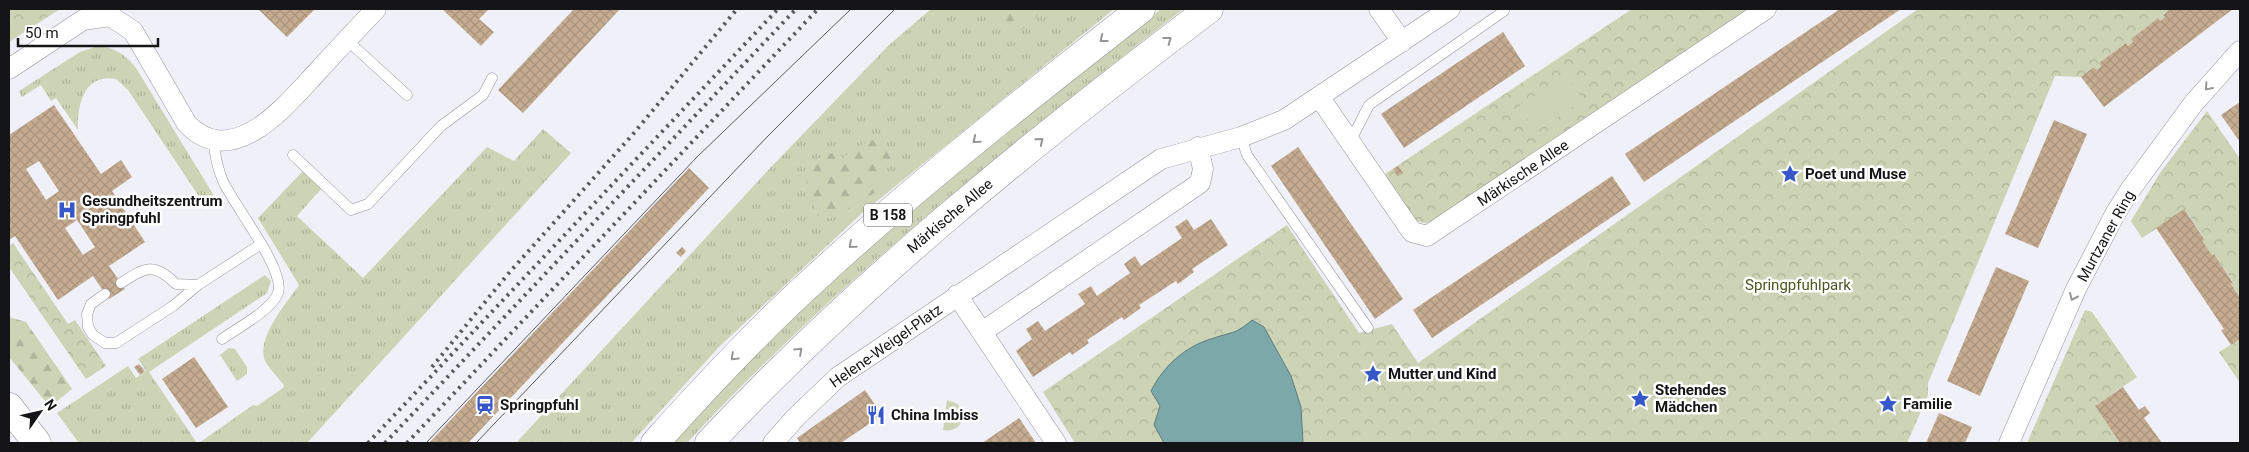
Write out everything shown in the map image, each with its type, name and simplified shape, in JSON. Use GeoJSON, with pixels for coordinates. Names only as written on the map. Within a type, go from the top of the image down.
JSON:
{"type":"FeatureCollection","features":[{"type":"Feature","properties":{"kind":"main road","name":"B 158"},"geometry":{"type":"LineString","coordinates":[[654,443],[713,378],[817,276],[921,186],[1141,9]]}},
{"type":"Feature","properties":{"kind":"main road","name":"Märkische Allee"},"geometry":{"type":"LineString","coordinates":[[709,443],[789,360],[940,223],[1050,132],[1208,9]]}},
{"type":"Feature","properties":{"kind":"main road"},"geometry":{"type":"LineString","coordinates":[[9,407],[37,443]]}},
{"type":"Feature","properties":{"kind":"street"},"geometry":{"type":"LineString","coordinates":[[982,332],[1200,183],[1202,169],[1198,147],[1241,137],[1284,120],[1320,98],[1450,9]]}},
{"type":"Feature","properties":{"kind":"street","name":"Märkische Allee"},"geometry":{"type":"LineString","coordinates":[[1320,98],[1412,232],[1427,236],[1766,9]]}},
{"type":"Feature","properties":{"kind":"street"},"geometry":{"type":"LineString","coordinates":[[9,68],[83,20],[110,12],[132,31],[188,124],[203,137],[213,140],[236,138],[271,120],[373,10]]}},
{"type":"Feature","properties":{"kind":"street"},"geometry":{"type":"LineString","coordinates":[[1384,11],[1402,42]]}},
{"type":"Feature","properties":{"kind":"street","name":"Murtzaner Ring"},"geometry":{"type":"LineString","coordinates":[[2009,443],[2076,288],[2130,190],[2193,104],[2240,51]]}},
{"type":"Feature","properties":{"kind":"street","name":"Helene-Weigel-Platz"},"geometry":{"type":"LineString","coordinates":[[775,443],[796,417],[838,377],[1162,159],[1198,147]]}},
{"type":"Feature","properties":{"kind":"street","name":"Helene-Weigel-Platz"},"geometry":{"type":"LineString","coordinates":[[957,296],[1056,443]]}},
{"type":"Feature","properties":{"kind":"lane"},"geometry":{"type":"LineString","coordinates":[[1350,142],[1369,105],[1504,12]]}},
{"type":"Feature","properties":{"kind":"lane"},"geometry":{"type":"LineString","coordinates":[[347,40],[407,95]]}},
{"type":"Feature","properties":{"kind":"lane"},"geometry":{"type":"LineString","coordinates":[[293,155],[342,203],[352,210],[360,209],[368,204],[441,126],[483,96],[492,78]]}},
{"type":"Feature","properties":{"kind":"lane"},"geometry":{"type":"LineString","coordinates":[[1241,137],[1247,155],[1368,328]]}},
{"type":"Feature","properties":{"kind":"lane"},"geometry":{"type":"LineString","coordinates":[[213,140],[216,163],[222,180],[272,263],[279,280],[278,293],[270,305],[222,339]]}},
{"type":"Feature","properties":{"kind":"lane"},"geometry":{"type":"LineString","coordinates":[[106,294],[91,304],[87,314],[88,327],[93,335],[105,342],[116,343],[173,306],[198,285],[260,244]]}},
{"type":"Feature","properties":{"kind":"lane"},"geometry":{"type":"LineString","coordinates":[[121,283],[140,270],[152,268],[164,272],[176,284],[198,285]]}},
{"type":"Feature","properties":{"kind":"green space"},"geometry":{"type":"Polygon","coordinates":[[[9,9],[60,9],[9,42],[9,9]]]}},
{"type":"Feature","properties":{"kind":"green space"},"geometry":{"type":"Polygon","coordinates":[[[931,9],[1114,9],[861,214],[719,347],[631,443],[516,443],[772,166],[889,45],[931,9]]]}},
{"type":"Feature","properties":{"kind":"green space"},"geometry":{"type":"Polygon","coordinates":[[[1000,9],[1042,9],[1033,21],[1019,32],[1004,26],[999,14],[1000,9]]]}},
{"type":"Feature","properties":{"kind":"green space"},"geometry":{"type":"Polygon","coordinates":[[[1161,9],[1183,9],[990,163],[864,270],[744,383],[687,443],[669,443],[786,324],[866,249],[991,144],[1161,9]]]}},
{"type":"Feature","properties":{"kind":"green space"},"geometry":{"type":"Polygon","coordinates":[[[1632,9],[1751,9],[1434,222],[1424,223],[1413,220],[1382,176],[1632,9]]]}},
{"type":"Feature","properties":{"kind":"green space","name":"Springpfuhlpark"},"geometry":{"type":"Polygon","coordinates":[[[1918,9],[2170,9],[2163,14],[2165,17],[2160,21],[2158,18],[2131,39],[2133,42],[2128,46],[2126,43],[2099,63],[2101,66],[2097,70],[2094,67],[2081,77],[2055,76],[1928,383],[1928,395],[1907,443],[1075,443],[1043,392],[1287,225],[1359,333],[1392,324],[1418,363],[1918,9]]]}},
{"type":"Feature","properties":{"kind":"green space"},"geometry":{"type":"Polygon","coordinates":[[[98,46],[119,52],[136,68],[218,202],[215,208],[206,207],[128,90],[116,79],[105,78],[96,81],[90,86],[81,101],[78,130],[56,98],[51,101],[41,85],[22,97],[19,91],[80,52],[98,46]]]}},
{"type":"Feature","properties":{"kind":"green space"},"geometry":{"type":"Polygon","coordinates":[[[1566,75],[1583,100],[1536,132],[1519,106],[1566,75]]]}},
{"type":"Feature","properties":{"kind":"green space"},"geometry":{"type":"Polygon","coordinates":[[[2207,111],[2240,159],[2240,298],[2231,284],[2233,282],[2214,254],[2212,255],[2202,241],[2205,239],[2185,210],[2142,238],[2131,221],[2160,173],[2207,111]]]}},
{"type":"Feature","properties":{"kind":"green space"},"geometry":{"type":"Polygon","coordinates":[[[543,129],[571,153],[307,443],[199,443],[253,405],[257,406],[283,388],[284,385],[266,363],[263,354],[264,344],[273,322],[299,285],[258,218],[303,171],[322,188],[297,216],[363,278],[487,147],[514,161],[543,129]]]}},
{"type":"Feature","properties":{"kind":"green space"},"geometry":{"type":"Polygon","coordinates":[[[878,138],[893,152],[878,191],[831,218],[818,216],[810,199],[805,174],[815,160],[832,153],[843,158],[858,146],[878,138]]]}},
{"type":"Feature","properties":{"kind":"green space"},"geometry":{"type":"Polygon","coordinates":[[[13,243],[68,324],[75,320],[106,366],[86,379],[9,267],[9,246],[13,243]]]}},
{"type":"Feature","properties":{"kind":"green space"},"geometry":{"type":"Polygon","coordinates":[[[265,275],[271,281],[267,293],[149,372],[197,443],[79,443],[57,413],[128,366],[136,378],[146,371],[138,359],[265,275]]]}},
{"type":"Feature","properties":{"kind":"green space"},"geometry":{"type":"Polygon","coordinates":[[[2085,310],[2092,312],[2137,377],[2095,406],[2120,443],[2027,443],[2085,310]]]}},
{"type":"Feature","properties":{"kind":"green space"},"geometry":{"type":"Polygon","coordinates":[[[9,317],[26,322],[72,389],[50,407],[9,357],[9,317]]]}},
{"type":"Feature","properties":{"kind":"green space"},"geometry":{"type":"Polygon","coordinates":[[[2240,339],[2240,383],[2219,352],[2240,339]]]}},
{"type":"Feature","properties":{"kind":"green space"},"geometry":{"type":"Polygon","coordinates":[[[229,348],[235,349],[247,367],[247,374],[237,381],[220,355],[229,348]]]}},
{"type":"Feature","properties":{"kind":"green space"},"geometry":{"type":"Polygon","coordinates":[[[947,400],[958,404],[963,418],[960,425],[955,429],[943,430],[947,400]]]}},
{"type":"Feature","properties":{"kind":"water"},"geometry":{"type":"Polygon","coordinates":[[[1252,320],[1264,327],[1291,376],[1301,407],[1303,443],[1164,443],[1154,425],[1160,406],[1151,391],[1156,382],[1175,359],[1192,347],[1237,331],[1252,320]]]}},
{"type":"Feature","properties":{"kind":"building"},"geometry":{"type":"Polygon","coordinates":[[[258,9],[315,9],[287,37],[258,9]]]}},
{"type":"Feature","properties":{"kind":"building"},"geometry":{"type":"Polygon","coordinates":[[[442,9],[489,9],[479,19],[494,32],[481,46],[442,9]]]}},
{"type":"Feature","properties":{"kind":"building"},"geometry":{"type":"Polygon","coordinates":[[[574,9],[620,9],[523,113],[498,90],[574,9]]]}},
{"type":"Feature","properties":{"kind":"building"},"geometry":{"type":"Polygon","coordinates":[[[1840,9],[1901,9],[1644,182],[1625,154],[1840,9]]]}},
{"type":"Feature","properties":{"kind":"building"},"geometry":{"type":"Polygon","coordinates":[[[2170,9],[2233,9],[2104,107],[2081,77],[2094,67],[2097,70],[2101,66],[2099,63],[2126,43],[2128,46],[2133,42],[2131,39],[2158,18],[2160,21],[2165,17],[2163,15],[2170,9]]]}},
{"type":"Feature","properties":{"kind":"building"},"geometry":{"type":"Polygon","coordinates":[[[1503,32],[1525,66],[1404,148],[1381,114],[1503,32]]]}},
{"type":"Feature","properties":{"kind":"building"},"geometry":{"type":"Polygon","coordinates":[[[2240,102],[2240,142],[2221,115],[2240,102]]]}},
{"type":"Feature","properties":{"kind":"building","name":"Gesundheitszentrum Springpfuhl"},"geometry":{"type":"Polygon","coordinates":[[[54,105],[101,174],[121,160],[132,177],[112,191],[145,242],[109,266],[125,289],[109,299],[93,276],[58,300],[15,236],[9,240],[9,135],[54,105]],[[39,161],[26,169],[46,200],[59,191],[39,161]],[[77,220],[65,228],[83,255],[95,247],[77,220]]]}},
{"type":"Feature","properties":{"kind":"building"},"geometry":{"type":"Polygon","coordinates":[[[2054,120],[2087,134],[2038,248],[2005,234],[2054,120]]]}},
{"type":"Feature","properties":{"kind":"building"},"geometry":{"type":"Polygon","coordinates":[[[1298,147],[1403,299],[1375,319],[1271,166],[1298,147]]]}},
{"type":"Feature","properties":{"kind":"building"},"geometry":{"type":"Polygon","coordinates":[[[1398,166],[1403,173],[1398,176],[1393,169],[1398,166]]]}},
{"type":"Feature","properties":{"kind":"building"},"geometry":{"type":"Polygon","coordinates":[[[689,168],[709,188],[468,443],[429,443],[689,168]]]}},
{"type":"Feature","properties":{"kind":"building"},"geometry":{"type":"Polygon","coordinates":[[[1612,176],[1631,204],[1432,338],[1413,310],[1612,176]]]}},
{"type":"Feature","properties":{"kind":"building"},"geometry":{"type":"Polygon","coordinates":[[[2184,209],[2205,240],[2202,241],[2212,255],[2214,254],[2233,283],[2231,284],[2240,298],[2240,339],[2231,345],[2221,330],[2224,329],[2156,228],[2184,209]]]}},
{"type":"Feature","properties":{"kind":"building"},"geometry":{"type":"Polygon","coordinates":[[[1187,219],[1194,230],[1211,219],[1228,245],[1192,269],[1194,272],[1178,284],[1176,281],[1139,305],[1141,308],[1124,320],[1122,317],[1087,340],[1089,343],[1072,355],[1070,352],[1033,377],[1016,351],[1032,339],[1026,329],[1038,321],[1045,331],[1085,304],[1078,294],[1091,286],[1097,296],[1130,273],[1124,264],[1135,256],[1141,266],[1182,238],[1175,227],[1187,219]]]}},
{"type":"Feature","properties":{"kind":"building"},"geometry":{"type":"Polygon","coordinates":[[[682,247],[686,251],[681,257],[676,253],[682,247]]]}},
{"type":"Feature","properties":{"kind":"building"},"geometry":{"type":"Polygon","coordinates":[[[1996,267],[2029,281],[1980,396],[1947,381],[1996,267]]]}},
{"type":"Feature","properties":{"kind":"building"},"geometry":{"type":"Polygon","coordinates":[[[194,357],[228,407],[196,428],[162,379],[194,357]]]}},
{"type":"Feature","properties":{"kind":"building"},"geometry":{"type":"Polygon","coordinates":[[[139,364],[145,371],[140,375],[134,367],[139,364]]]}},
{"type":"Feature","properties":{"kind":"building"},"geometry":{"type":"Polygon","coordinates":[[[2123,387],[2139,410],[2145,406],[2150,413],[2144,418],[2162,443],[2120,443],[2095,406],[2123,387]]]}},
{"type":"Feature","properties":{"kind":"building"},"geometry":{"type":"Polygon","coordinates":[[[865,390],[882,415],[841,443],[800,443],[797,438],[865,390]]]}},
{"type":"Feature","properties":{"kind":"building"},"geometry":{"type":"Polygon","coordinates":[[[1939,413],[1972,427],[1965,443],[1926,443],[1939,413]]]}},
{"type":"Feature","properties":{"kind":"building"},"geometry":{"type":"Polygon","coordinates":[[[1019,418],[1036,443],[982,443],[1019,418]]]}},
{"type":"Feature","properties":{"kind":"tram line"},"geometry":{"type":"LineString","coordinates":[[426,443],[697,157],[851,9]]}},
{"type":"Feature","properties":{"kind":"tram line"},"geometry":{"type":"LineString","coordinates":[[476,443],[766,138],[895,9]]}},
{"type":"Feature","properties":{"kind":"railway"},"geometry":{"type":"LineString","coordinates":[[432,367],[508,274],[634,133],[737,9]]}},
{"type":"Feature","properties":{"kind":"railway"},"geometry":{"type":"LineString","coordinates":[[368,443],[778,9]]}},
{"type":"Feature","properties":{"kind":"railway"},"geometry":{"type":"LineString","coordinates":[[385,443],[796,9]]}},
{"type":"Feature","properties":{"kind":"railway"},"geometry":{"type":"LineString","coordinates":[[407,443],[818,9]]}},
{"type":"Feature","properties":{"kind":"place","name":"Poet und Muse"},"geometry":{"type":"Point","coordinates":[1790,174]}},
{"type":"Feature","properties":{"kind":"place","name":"Gesundheitszentrum Springpfuhl"},"geometry":{"type":"Point","coordinates":[67,210]}},
{"type":"Feature","properties":{"kind":"place","name":"Mutter und Kind"},"geometry":{"type":"Point","coordinates":[1373,374]}},
{"type":"Feature","properties":{"kind":"place","name":"Stehendes Mädchen"},"geometry":{"type":"Point","coordinates":[1640,399]}},
{"type":"Feature","properties":{"kind":"place","name":"Familie"},"geometry":{"type":"Point","coordinates":[1888,404]}},
{"type":"Feature","properties":{"kind":"place","name":"Springpfuhl"},"geometry":{"type":"Point","coordinates":[485,405]}},
{"type":"Feature","properties":{"kind":"place","name":"China Imbiss"},"geometry":{"type":"Point","coordinates":[876,415]}}]}
